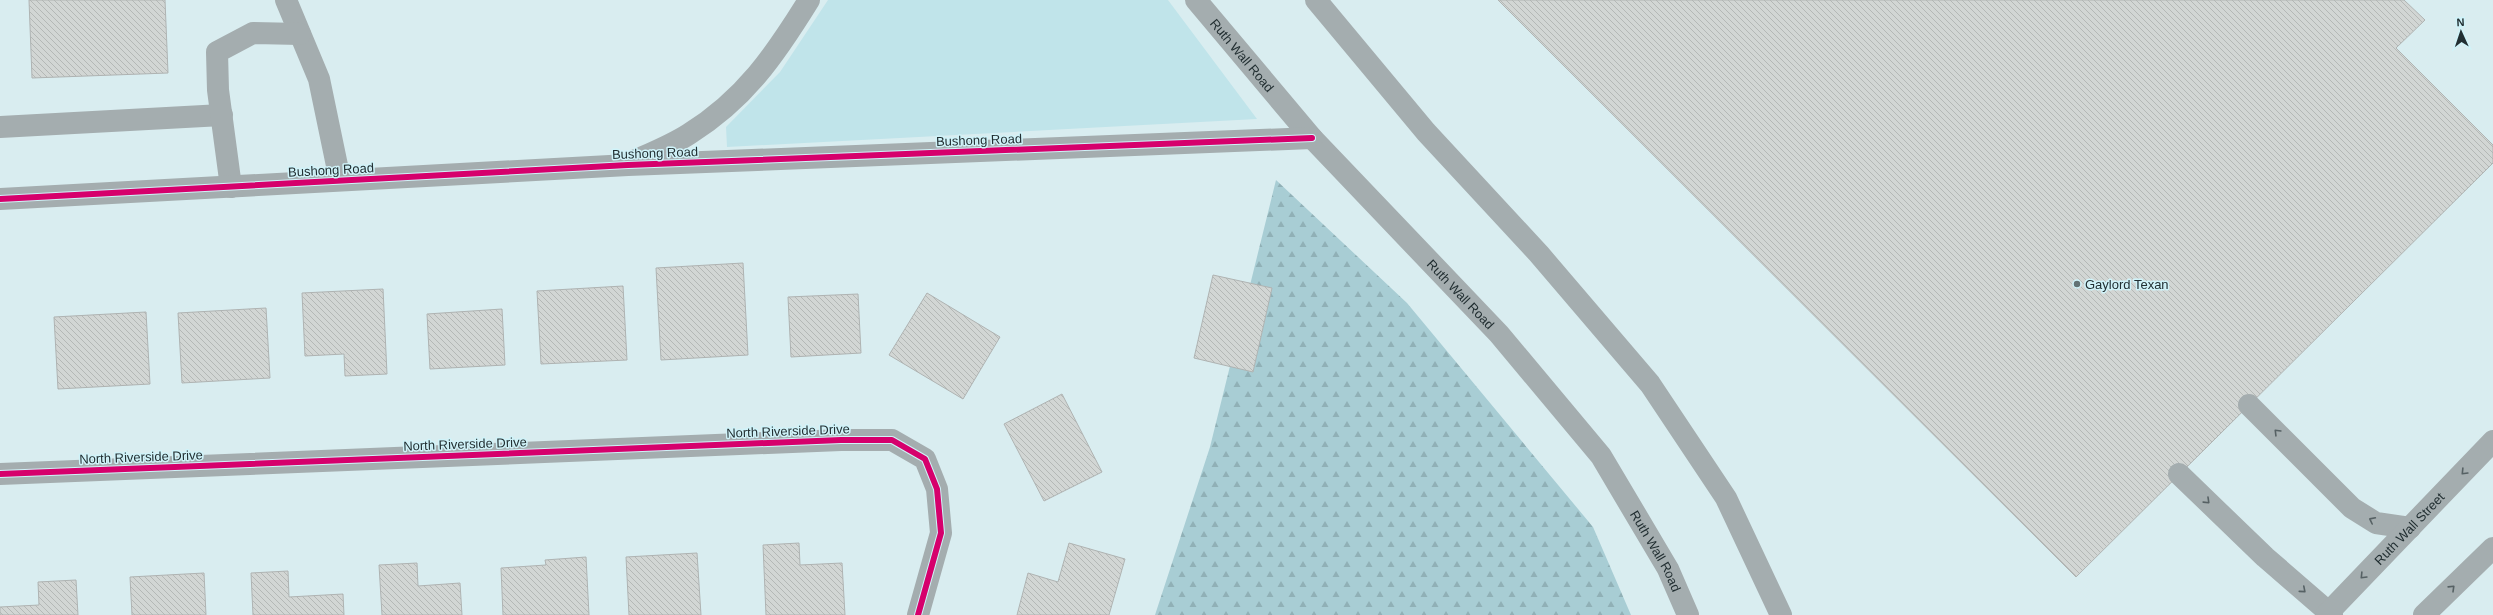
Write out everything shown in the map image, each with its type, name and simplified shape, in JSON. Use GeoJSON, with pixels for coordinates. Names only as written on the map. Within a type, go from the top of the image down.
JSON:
{"type":"FeatureCollection","features":[{"type":"Feature","properties":{"kind":"street"},"geometry":{"type":"LineString","coordinates":[[286,0],[319,79],[340,180]]}},
{"type":"Feature","properties":{"kind":"street","name":"Bushong Road"},"geometry":{"type":"LineString","coordinates":[[628,165],[688,135],[729,106],[760,74],[809,0]]}},
{"type":"Feature","properties":{"kind":"street","name":"Ruth Wall Road"},"geometry":{"type":"LineString","coordinates":[[1196,0],[1312,138],[1499,334],[1601,456],[1668,569],[1688,615]]}},
{"type":"Feature","properties":{"kind":"street"},"geometry":{"type":"LineString","coordinates":[[1316,0],[1426,132],[1539,254],[1650,384],[1726,498],[1781,615]]}},
{"type":"Feature","properties":{"kind":"street"},"geometry":{"type":"LineString","coordinates":[[231,187],[222,115],[217,52],[253,33],[300,34]]}},
{"type":"Feature","properties":{"kind":"street"},"geometry":{"type":"LineString","coordinates":[[0,127],[222,115]]}},
{"type":"Feature","properties":{"kind":"street","name":"Bushong Road"},"geometry":{"type":"LineString","coordinates":[[0,199],[628,165],[1312,138]]}},
{"type":"Feature","properties":{"kind":"street"},"geometry":{"type":"LineString","coordinates":[[2249,405],[2352,508],[2376,522],[2410,528]]}},
{"type":"Feature","properties":{"kind":"street","name":"North Riverside Drive"},"geometry":{"type":"LineString","coordinates":[[0,474],[841,440],[892,440],[925,459],[937,489],[941,533],[918,615]]}},
{"type":"Feature","properties":{"kind":"street","name":"Ruth Wall Street"},"geometry":{"type":"LineString","coordinates":[[2329,614],[2493,441]]}},
{"type":"Feature","properties":{"kind":"street"},"geometry":{"type":"LineString","coordinates":[[2180,474],[2265,557],[2329,614]]}},
{"type":"Feature","properties":{"kind":"street"},"geometry":{"type":"LineString","coordinates":[[2424,615],[2493,548]]}},
{"type":"Feature","properties":{"kind":"shaded area"},"geometry":{"type":"Polygon","coordinates":[[[828,0],[1168,0],[1257,119],[727,147],[726,127],[780,72],[828,0]]]}},
{"type":"Feature","properties":{"kind":"green space"},"geometry":{"type":"Polygon","coordinates":[[[1276,180],[1407,303],[1593,527],[1631,615],[1155,615],[1210,447],[1276,180]]]}},
{"type":"Feature","properties":{"kind":"building"},"geometry":{"type":"Polygon","coordinates":[[[29,0],[165,0],[168,73],[32,78],[29,0]]]}},
{"type":"Feature","properties":{"kind":"building","name":"Gaylord Texan"},"geometry":{"type":"Polygon","coordinates":[[[1498,0],[2404,0],[2425,20],[2396,48],[2493,145],[2493,163],[2076,577],[1498,0]]]}},
{"type":"Feature","properties":{"kind":"building"},"geometry":{"type":"Polygon","coordinates":[[[743,263],[748,355],[661,360],[656,268],[743,263]]]}},
{"type":"Feature","properties":{"kind":"building"},"geometry":{"type":"Polygon","coordinates":[[[1213,275],[1272,288],[1253,372],[1194,358],[1213,275]]]}},
{"type":"Feature","properties":{"kind":"building"},"geometry":{"type":"Polygon","coordinates":[[[623,286],[627,360],[541,364],[537,291],[623,286]]]}},
{"type":"Feature","properties":{"kind":"building"},"geometry":{"type":"Polygon","coordinates":[[[383,289],[387,374],[345,376],[344,354],[305,356],[302,293],[383,289]]]}},
{"type":"Feature","properties":{"kind":"building"},"geometry":{"type":"Polygon","coordinates":[[[927,293],[1000,337],[963,399],[889,355],[927,293]]]}},
{"type":"Feature","properties":{"kind":"building"},"geometry":{"type":"Polygon","coordinates":[[[858,294],[861,353],[791,357],[788,297],[858,294]]]}},
{"type":"Feature","properties":{"kind":"building"},"geometry":{"type":"Polygon","coordinates":[[[266,308],[270,378],[182,383],[178,313],[266,308]]]}},
{"type":"Feature","properties":{"kind":"building"},"geometry":{"type":"Polygon","coordinates":[[[502,309],[505,365],[430,369],[427,314],[502,309]]]}},
{"type":"Feature","properties":{"kind":"building"},"geometry":{"type":"Polygon","coordinates":[[[146,312],[150,384],[58,389],[54,317],[146,312]]]}},
{"type":"Feature","properties":{"kind":"building"},"geometry":{"type":"Polygon","coordinates":[[[1062,394],[1102,472],[1044,501],[1004,424],[1062,394]]]}},
{"type":"Feature","properties":{"kind":"building"},"geometry":{"type":"Polygon","coordinates":[[[799,543],[800,565],[842,563],[845,615],[766,615],[763,545],[799,543]]]}},
{"type":"Feature","properties":{"kind":"building"},"geometry":{"type":"Polygon","coordinates":[[[1069,543],[1125,559],[1109,615],[1017,615],[1028,573],[1058,582],[1069,543]]]}},
{"type":"Feature","properties":{"kind":"building"},"geometry":{"type":"Polygon","coordinates":[[[697,553],[701,615],[629,615],[626,557],[697,553]]]}},
{"type":"Feature","properties":{"kind":"building"},"geometry":{"type":"Polygon","coordinates":[[[586,557],[589,615],[503,615],[501,568],[546,565],[545,560],[586,557]]]}},
{"type":"Feature","properties":{"kind":"building"},"geometry":{"type":"Polygon","coordinates":[[[417,563],[418,586],[460,583],[462,615],[382,615],[379,565],[417,563]]]}},
{"type":"Feature","properties":{"kind":"building"},"geometry":{"type":"Polygon","coordinates":[[[288,571],[289,597],[343,594],[344,615],[253,615],[251,573],[288,571]]]}},
{"type":"Feature","properties":{"kind":"building"},"geometry":{"type":"Polygon","coordinates":[[[204,573],[206,615],[132,615],[130,577],[204,573]]]}},
{"type":"Feature","properties":{"kind":"building"},"geometry":{"type":"Polygon","coordinates":[[[76,580],[78,615],[0,615],[0,607],[39,605],[38,582],[76,580]]]}},
{"type":"Feature","properties":{"kind":"cycle path"},"geometry":{"type":"LineString","coordinates":[[0,199],[628,165],[1312,138]]}},
{"type":"Feature","properties":{"kind":"cycle path"},"geometry":{"type":"LineString","coordinates":[[0,474],[841,440],[892,440],[925,459],[937,489],[941,533],[918,615]]}},
{"type":"Feature","properties":{"kind":"place","name":"Gaylord Texan"},"geometry":{"type":"Point","coordinates":[2077,284]}}]}
